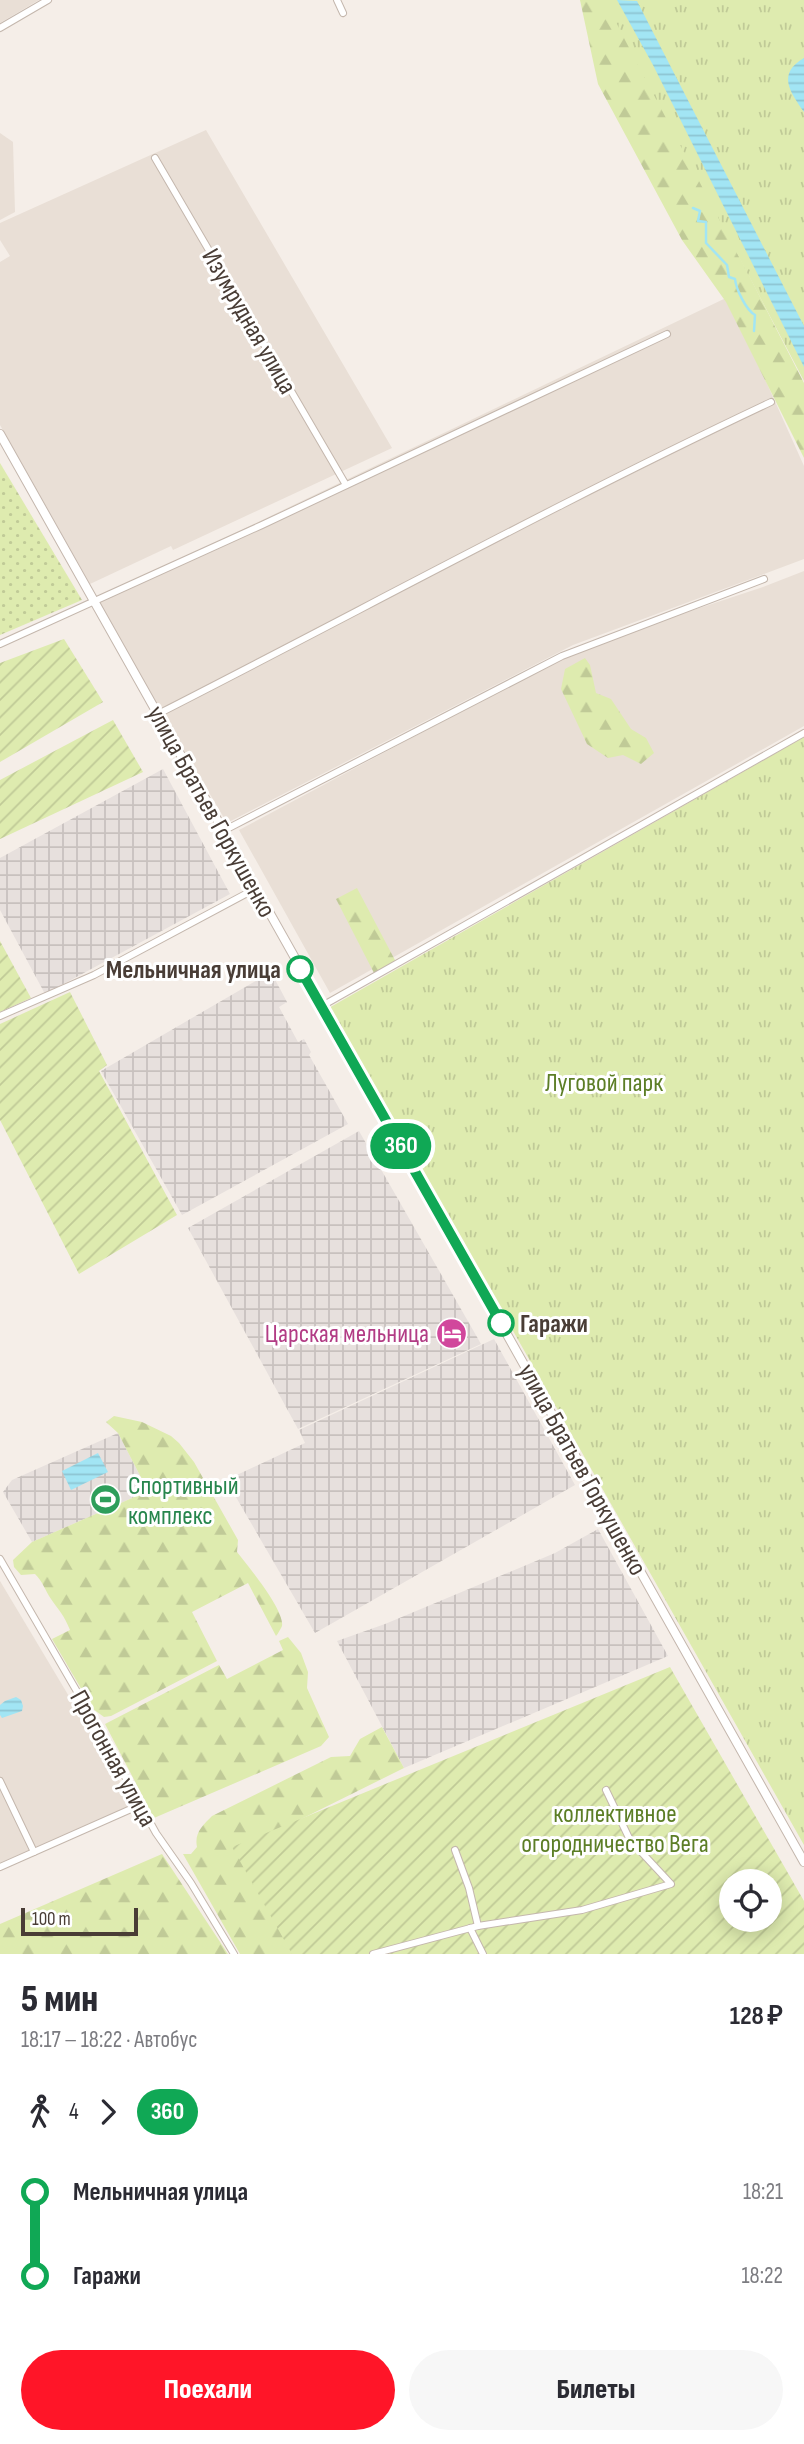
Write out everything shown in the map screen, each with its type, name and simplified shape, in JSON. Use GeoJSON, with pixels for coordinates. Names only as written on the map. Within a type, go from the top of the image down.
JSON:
{"type":"FeatureCollection","features":[{"type":"Feature","properties":{"kind":"street"},"geometry":{"type":"LineString","coordinates":[[0,27],[48,0]]}},
{"type":"Feature","properties":{"kind":"street"},"geometry":{"type":"LineString","coordinates":[[337,0],[343,13]]}},
{"type":"Feature","properties":{"kind":"street","name":"Изумрудная улица"},"geometry":{"type":"LineString","coordinates":[[155,158],[346,485]]}},
{"type":"Feature","properties":{"kind":"street"},"geometry":{"type":"LineString","coordinates":[[0,643],[667,334]]}},
{"type":"Feature","properties":{"kind":"street"},"geometry":{"type":"LineString","coordinates":[[158,714],[502,534],[771,402]]}},
{"type":"Feature","properties":{"kind":"street","name":"улица Братьев Горкушенко"},"geometry":{"type":"LineString","coordinates":[[0,434],[804,1862]]}},
{"type":"Feature","properties":{"kind":"street"},"geometry":{"type":"LineString","coordinates":[[223,831],[562,656],[764,579]]}},
{"type":"Feature","properties":{"kind":"street"},"geometry":{"type":"LineString","coordinates":[[321,1006],[804,733]]}},
{"type":"Feature","properties":{"kind":"street"},"geometry":{"type":"LineString","coordinates":[[0,1016],[94,975],[255,889]]}},
{"type":"Feature","properties":{"kind":"street","name":"Прогонная улица"},"geometry":{"type":"LineString","coordinates":[[0,1559],[156,1833],[191,1883],[234,1954]]}},
{"type":"Feature","properties":{"kind":"street"},"geometry":{"type":"LineString","coordinates":[[0,1782],[34,1852]]}},
{"type":"Feature","properties":{"kind":"street"},"geometry":{"type":"LineString","coordinates":[[373,1954],[474,1927],[582,1910],[671,1884],[631,1840],[606,1790]]}},
{"type":"Feature","properties":{"kind":"street"},"geometry":{"type":"LineString","coordinates":[[0,1867],[140,1805]]}},
{"type":"Feature","properties":{"kind":"street"},"geometry":{"type":"LineString","coordinates":[[455,1850],[469,1888],[474,1927],[483,1954]]}},
{"type":"Feature","properties":{"kind":"shaded area"},"geometry":{"type":"Polygon","coordinates":[[[0,0],[39,0],[0,23],[0,0]]]}},
{"type":"Feature","properties":{"kind":"shaded area"},"geometry":{"type":"Polygon","coordinates":[[[206,130],[392,448],[173,550],[171,546],[90,584],[0,425],[0,262],[10,256],[0,240],[0,223],[206,130]]]}},
{"type":"Feature","properties":{"kind":"shaded area"},"geometry":{"type":"Polygon","coordinates":[[[0,133],[13,142],[15,212],[0,220],[0,133]]]}},
{"type":"Feature","properties":{"kind":"shaded area"},"geometry":{"type":"Polygon","coordinates":[[[728,297],[804,466],[804,559],[573,645],[227,823],[95,600],[728,297]]]}},
{"type":"Feature","properties":{"kind":"shaded area"},"geometry":{"type":"Polygon","coordinates":[[[804,571],[804,726],[330,993],[239,830],[582,647],[804,571]]]}},
{"type":"Feature","properties":{"kind":"shaded area"},"geometry":{"type":"Polygon","coordinates":[[[163,769],[230,894],[45,994],[0,910],[0,858],[163,769]]]}},
{"type":"Feature","properties":{"kind":"shaded area"},"geometry":{"type":"Polygon","coordinates":[[[271,972],[287,1002],[279,1007],[298,1042],[304,1039],[311,1052],[309,1055],[348,1124],[182,1215],[101,1071],[271,972]]]}},
{"type":"Feature","properties":{"kind":"shaded area"},"geometry":{"type":"Polygon","coordinates":[[[359,1131],[481,1344],[298,1429],[188,1228],[359,1131]]]}},
{"type":"Feature","properties":{"kind":"shaded area"},"geometry":{"type":"Polygon","coordinates":[[[494,1339],[575,1485],[315,1633],[226,1480],[305,1443],[299,1430],[494,1339]]]}},
{"type":"Feature","properties":{"kind":"shaded area"},"geometry":{"type":"Polygon","coordinates":[[[118,1433],[148,1491],[32,1542],[3,1492],[12,1480],[118,1433]]]}},
{"type":"Feature","properties":{"kind":"shaded area"},"geometry":{"type":"Polygon","coordinates":[[[598,1529],[668,1656],[404,1768],[337,1641],[385,1624],[555,1553],[598,1529]]]}},
{"type":"Feature","properties":{"kind":"shaded area"},"geometry":{"type":"Polygon","coordinates":[[[0,1581],[134,1805],[0,1863],[0,1581]]]}},
{"type":"Feature","properties":{"kind":"green space"},"geometry":{"type":"Polygon","coordinates":[[[580,0],[608,0],[804,383],[804,458],[726,302],[682,240],[598,84],[580,0]]]}},
{"type":"Feature","properties":{"kind":"green space"},"geometry":{"type":"Polygon","coordinates":[[[605,0],[804,0],[804,381],[625,40],[605,0]]]}},
{"type":"Feature","properties":{"kind":"green space"},"geometry":{"type":"Polygon","coordinates":[[[0,463],[82,600],[0,635],[0,463]]]}},
{"type":"Feature","properties":{"kind":"green space"},"geometry":{"type":"Polygon","coordinates":[[[64,639],[103,702],[0,762],[0,663],[64,639]]]}},
{"type":"Feature","properties":{"kind":"green space"},"geometry":{"type":"Polygon","coordinates":[[[585,658],[590,665],[596,693],[611,699],[631,729],[646,738],[654,753],[641,764],[623,755],[608,758],[587,744],[561,689],[565,669],[585,658]]]}},
{"type":"Feature","properties":{"kind":"green space"},"geometry":{"type":"Polygon","coordinates":[[[113,720],[143,772],[0,839],[0,780],[113,720]]]}},
{"type":"Feature","properties":{"kind":"green space","name":"Луговой парк"},"geometry":{"type":"Polygon","coordinates":[[[804,737],[804,1845],[383,1101],[327,1009],[804,737]]]}},
{"type":"Feature","properties":{"kind":"green space"},"geometry":{"type":"Polygon","coordinates":[[[357,888],[396,962],[374,973],[336,899],[357,888]]]}},
{"type":"Feature","properties":{"kind":"green space"},"geometry":{"type":"Polygon","coordinates":[[[0,941],[31,998],[0,1012],[0,941]]]}},
{"type":"Feature","properties":{"kind":"green space"},"geometry":{"type":"Polygon","coordinates":[[[70,992],[107,1065],[99,1071],[177,1215],[79,1274],[0,1120],[0,1024],[70,992]]]}},
{"type":"Feature","properties":{"kind":"green space"},"geometry":{"type":"Polygon","coordinates":[[[114,1416],[142,1422],[171,1436],[179,1443],[194,1462],[238,1540],[237,1552],[272,1599],[282,1626],[276,1636],[248,1583],[192,1612],[217,1661],[111,1716],[104,1717],[93,1709],[52,1639],[70,1630],[64,1617],[38,1577],[35,1574],[21,1575],[14,1567],[13,1560],[32,1542],[148,1491],[118,1433],[106,1422],[114,1416]]]}},
{"type":"Feature","properties":{"kind":"green space"},"geometry":{"type":"Polygon","coordinates":[[[288,1637],[301,1653],[308,1672],[307,1688],[329,1737],[321,1746],[154,1818],[105,1724],[219,1665],[227,1679],[283,1650],[279,1641],[288,1637]]]}},
{"type":"Feature","properties":{"kind":"green space","name":"коллективное огородничество Вега"},"geometry":{"type":"Polygon","coordinates":[[[670,1667],[804,1901],[804,1954],[292,1954],[232,1847],[670,1667]]]}},
{"type":"Feature","properties":{"kind":"green space"},"geometry":{"type":"Polygon","coordinates":[[[382,1727],[404,1768],[249,1845],[294,1954],[240,1954],[183,1854],[191,1854],[197,1847],[198,1833],[212,1816],[331,1757],[350,1756],[360,1739],[382,1727]]]}},
{"type":"Feature","properties":{"kind":"green space"},"geometry":{"type":"Polygon","coordinates":[[[162,1854],[228,1954],[0,1954],[0,1924],[162,1854]]]}},
{"type":"Feature","properties":{"kind":"water"},"geometry":{"type":"Polygon","coordinates":[[[617,0],[637,1],[804,326],[804,367],[653,65],[617,0]]]}},
{"type":"Feature","properties":{"kind":"water"},"geometry":{"type":"Polygon","coordinates":[[[804,58],[804,112],[791,91],[788,77],[795,64],[804,58]]]}},
{"type":"Feature","properties":{"kind":"water"},"geometry":{"type":"Polygon","coordinates":[[[98,1453],[108,1472],[71,1490],[62,1471],[98,1453]]]}},
{"type":"Feature","properties":{"kind":"water"},"geometry":{"type":"Polygon","coordinates":[[[16,1697],[21,1700],[22,1711],[2,1718],[0,1705],[16,1697]]]}},
{"type":"Feature","properties":{"kind":"waterway"},"geometry":{"type":"LineString","coordinates":[[693,208],[700,211],[698,221],[706,222],[706,243],[727,265],[729,277],[735,279],[742,299],[755,315],[754,331]]}},
{"type":"Feature","properties":{"kind":"bus line","name":"360"},"geometry":{"type":"LineString","coordinates":[[300,969],[501,1323]]}},
{"type":"Feature","properties":{"kind":"place","name":"Мельничная улица"},"geometry":{"type":"Point","coordinates":[300,969]}},
{"type":"Feature","properties":{"kind":"place","name":"Гаражи"},"geometry":{"type":"Point","coordinates":[501,1323]}},
{"type":"Feature","properties":{"kind":"place","name":"Царская мельница"},"geometry":{"type":"Point","coordinates":[452,1333]}},
{"type":"Feature","properties":{"kind":"place","name":"Спортивный комплекс"},"geometry":{"type":"Point","coordinates":[105,1500]}}]}
